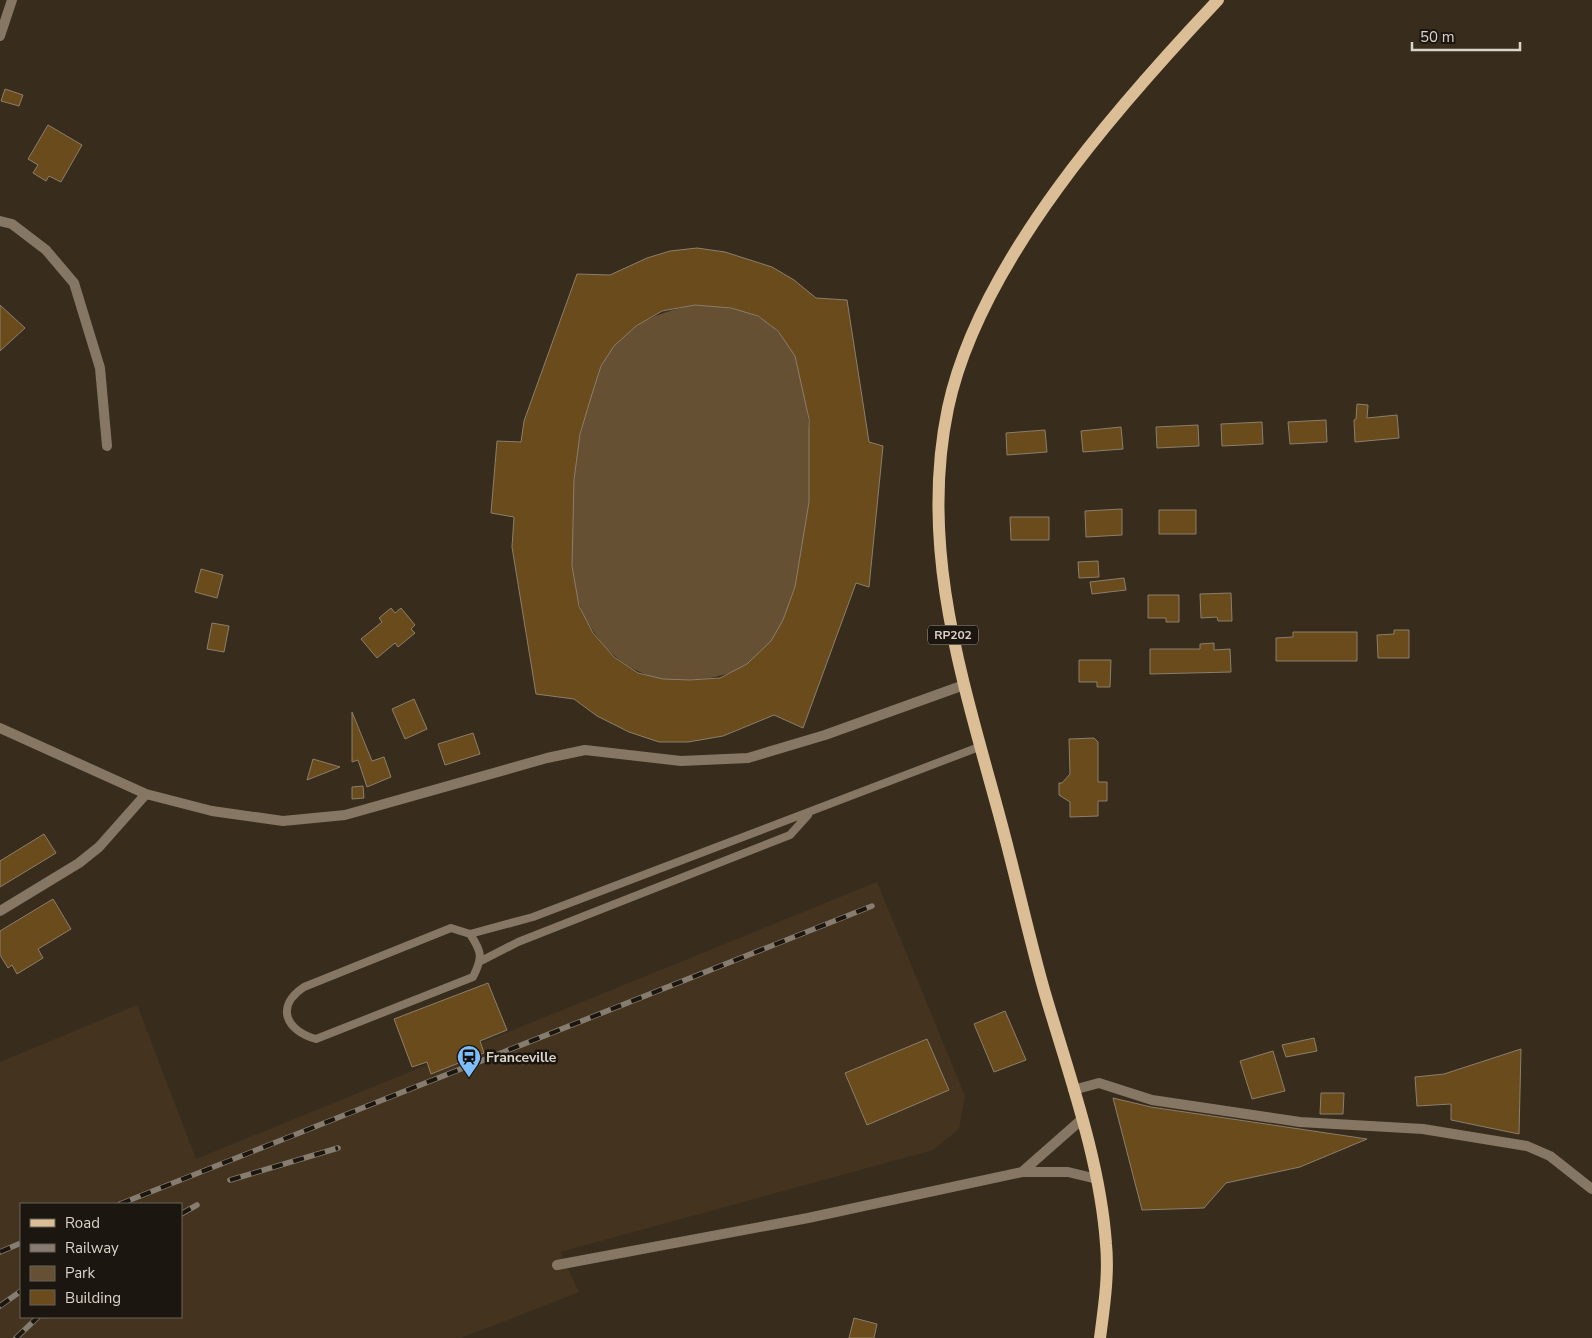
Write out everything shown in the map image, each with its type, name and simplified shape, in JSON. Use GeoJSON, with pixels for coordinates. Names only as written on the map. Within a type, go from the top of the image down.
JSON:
{"type":"FeatureCollection","features":[{"type":"Feature","properties":{"kind":"main road","name":"RP202"},"geometry":{"type":"LineString","coordinates":[[1100,1338],[1107,1248],[1096,1179],[1043,986],[997,806],[979,747],[964,685],[944,592],[938,508],[940,465],[948,407],[961,365],[979,319],[1004,273],[1040,214],[1125,102],[1218,0]]}},
{"type":"Feature","properties":{"kind":"street"},"geometry":{"type":"LineString","coordinates":[[0,36],[12,0]]}},
{"type":"Feature","properties":{"kind":"street"},"geometry":{"type":"LineString","coordinates":[[0,221],[12,224],[46,250],[74,283],[100,368],[107,446]]}},
{"type":"Feature","properties":{"kind":"street"},"geometry":{"type":"LineString","coordinates":[[0,728],[92,772],[146,794],[212,810],[283,821],[346,815],[547,758],[585,750],[681,761],[748,758],[825,735],[964,685]]}},
{"type":"Feature","properties":{"kind":"street"},"geometry":{"type":"LineString","coordinates":[[0,910],[79,863],[99,847],[146,794]]}},
{"type":"Feature","properties":{"kind":"street"},"geometry":{"type":"LineString","coordinates":[[1073,1090],[1099,1082],[1152,1100],[1300,1122],[1423,1129],[1527,1146],[1550,1156],[1592,1189]]}},
{"type":"Feature","properties":{"kind":"street"},"geometry":{"type":"LineString","coordinates":[[1022,1172],[1081,1120]]}},
{"type":"Feature","properties":{"kind":"street"},"geometry":{"type":"LineString","coordinates":[[557,1265],[808,1218],[1022,1172],[1068,1172],[1096,1179]]}},
{"type":"Feature","properties":{"kind":"lane"},"geometry":{"type":"LineString","coordinates":[[810,813],[790,835],[518,942],[481,961],[473,976],[316,1039],[303,1035],[294,1029],[288,1018],[287,1008],[292,995],[304,987],[451,928],[470,934],[532,918],[979,747]]}},
{"type":"Feature","properties":{"kind":"lane"},"geometry":{"type":"LineString","coordinates":[[470,934],[478,946],[481,961]]}},
{"type":"Feature","properties":{"kind":"shaded area"},"geometry":{"type":"Polygon","coordinates":[[[877,882],[965,1096],[959,1129],[933,1150],[560,1252],[579,1292],[461,1338],[0,1338],[0,1062],[137,1005],[196,1159],[877,882]]]}},
{"type":"Feature","properties":{"kind":"green space"},"geometry":{"type":"Polygon","coordinates":[[[695,305],[740,310],[761,318],[779,333],[793,351],[804,388],[808,423],[810,462],[809,502],[805,542],[797,580],[786,613],[772,640],[752,661],[728,673],[702,679],[674,680],[645,674],[632,668],[609,651],[591,628],[584,615],[576,590],[572,557],[571,518],[580,436],[589,399],[601,367],[615,345],[642,323],[661,314],[695,305]]]}},
{"type":"Feature","properties":{"kind":"building"},"geometry":{"type":"Polygon","coordinates":[[[5,89],[23,95],[19,106],[1,101],[5,89]]]}},
{"type":"Feature","properties":{"kind":"building"},"geometry":{"type":"Polygon","coordinates":[[[48,125],[82,145],[61,182],[49,176],[46,181],[33,173],[38,165],[28,159],[48,125]]]}},
{"type":"Feature","properties":{"kind":"building"},"geometry":{"type":"Polygon","coordinates":[[[697,248],[725,252],[772,267],[794,280],[816,298],[847,300],[869,442],[883,446],[869,587],[856,583],[803,728],[774,715],[723,736],[688,742],[659,742],[629,732],[597,716],[574,699],[536,694],[512,547],[514,517],[491,513],[497,441],[521,442],[524,421],[577,274],[610,275],[647,258],[670,251],[697,248]],[[695,305],[662,311],[636,326],[614,346],[601,366],[580,434],[574,480],[572,566],[579,606],[593,633],[614,657],[638,673],[663,679],[720,678],[747,664],[771,641],[783,620],[795,587],[809,502],[809,419],[795,356],[778,331],[758,316],[731,308],[695,305]]]}},
{"type":"Feature","properties":{"kind":"building"},"geometry":{"type":"Polygon","coordinates":[[[0,305],[25,328],[0,351],[0,305]]]}},
{"type":"Feature","properties":{"kind":"building"},"geometry":{"type":"Polygon","coordinates":[[[1357,404],[1368,405],[1367,418],[1397,415],[1399,438],[1355,442],[1354,420],[1356,419],[1357,404]]]}},
{"type":"Feature","properties":{"kind":"building"},"geometry":{"type":"Polygon","coordinates":[[[1326,420],[1327,442],[1290,444],[1288,422],[1326,420]]]}},
{"type":"Feature","properties":{"kind":"building"},"geometry":{"type":"Polygon","coordinates":[[[1262,422],[1263,444],[1222,446],[1221,424],[1262,422]]]}},
{"type":"Feature","properties":{"kind":"building"},"geometry":{"type":"Polygon","coordinates":[[[1198,425],[1199,446],[1157,448],[1156,427],[1198,425]]]}},
{"type":"Feature","properties":{"kind":"building"},"geometry":{"type":"Polygon","coordinates":[[[1121,427],[1123,449],[1083,452],[1081,431],[1121,427]]]}},
{"type":"Feature","properties":{"kind":"building"},"geometry":{"type":"Polygon","coordinates":[[[1045,430],[1047,452],[1007,455],[1006,433],[1045,430]]]}},
{"type":"Feature","properties":{"kind":"building"},"geometry":{"type":"Polygon","coordinates":[[[1122,509],[1122,535],[1086,537],[1085,511],[1122,509]]]}},
{"type":"Feature","properties":{"kind":"building"},"geometry":{"type":"Polygon","coordinates":[[[1159,510],[1196,510],[1196,534],[1159,534],[1159,510]]]}},
{"type":"Feature","properties":{"kind":"building"},"geometry":{"type":"Polygon","coordinates":[[[1010,517],[1049,517],[1049,540],[1011,540],[1010,517]]]}},
{"type":"Feature","properties":{"kind":"building"},"geometry":{"type":"Polygon","coordinates":[[[1098,561],[1099,577],[1079,578],[1078,562],[1098,561]]]}},
{"type":"Feature","properties":{"kind":"building"},"geometry":{"type":"Polygon","coordinates":[[[201,569],[223,575],[217,598],[195,592],[201,569]]]}},
{"type":"Feature","properties":{"kind":"building"},"geometry":{"type":"Polygon","coordinates":[[[1124,578],[1126,590],[1092,594],[1090,582],[1124,578]]]}},
{"type":"Feature","properties":{"kind":"building"},"geometry":{"type":"Polygon","coordinates":[[[1231,593],[1232,621],[1218,621],[1217,617],[1201,618],[1200,594],[1231,593]]]}},
{"type":"Feature","properties":{"kind":"building"},"geometry":{"type":"Polygon","coordinates":[[[1148,595],[1179,595],[1179,622],[1166,622],[1166,618],[1148,618],[1148,595]]]}},
{"type":"Feature","properties":{"kind":"building"},"geometry":{"type":"Polygon","coordinates":[[[391,608],[395,613],[401,608],[415,625],[411,629],[415,633],[398,647],[395,643],[377,658],[361,639],[382,622],[379,618],[391,608]]]}},
{"type":"Feature","properties":{"kind":"building"},"geometry":{"type":"Polygon","coordinates":[[[212,623],[229,626],[224,652],[207,649],[212,623]]]}},
{"type":"Feature","properties":{"kind":"building"},"geometry":{"type":"Polygon","coordinates":[[[1394,630],[1409,630],[1409,658],[1378,658],[1377,635],[1394,634],[1394,630]]]}},
{"type":"Feature","properties":{"kind":"building"},"geometry":{"type":"Polygon","coordinates":[[[1293,632],[1357,632],[1357,661],[1276,661],[1276,638],[1293,637],[1293,632]]]}},
{"type":"Feature","properties":{"kind":"building"},"geometry":{"type":"Polygon","coordinates":[[[1214,643],[1214,650],[1230,649],[1231,672],[1150,674],[1150,649],[1200,649],[1200,644],[1214,643]]]}},
{"type":"Feature","properties":{"kind":"building"},"geometry":{"type":"Polygon","coordinates":[[[1079,660],[1111,660],[1110,687],[1097,687],[1097,682],[1079,682],[1079,660]]]}},
{"type":"Feature","properties":{"kind":"building"},"geometry":{"type":"Polygon","coordinates":[[[414,699],[427,729],[405,739],[392,709],[414,699]]]}},
{"type":"Feature","properties":{"kind":"building"},"geometry":{"type":"Polygon","coordinates":[[[352,712],[372,761],[384,757],[391,777],[367,787],[358,760],[352,762],[352,712]]]}},
{"type":"Feature","properties":{"kind":"building"},"geometry":{"type":"Polygon","coordinates":[[[473,733],[480,754],[445,765],[438,744],[473,733]]]}},
{"type":"Feature","properties":{"kind":"building"},"geometry":{"type":"Polygon","coordinates":[[[1094,738],[1098,742],[1098,782],[1107,782],[1107,801],[1098,801],[1098,816],[1070,817],[1070,802],[1059,795],[1059,783],[1062,783],[1070,774],[1069,739],[1094,738]]]}},
{"type":"Feature","properties":{"kind":"building"},"geometry":{"type":"Polygon","coordinates":[[[313,759],[340,767],[307,780],[313,759]]]}},
{"type":"Feature","properties":{"kind":"building"},"geometry":{"type":"Polygon","coordinates":[[[363,786],[364,798],[352,799],[352,787],[363,786]]]}},
{"type":"Feature","properties":{"kind":"building"},"geometry":{"type":"Polygon","coordinates":[[[44,834],[56,853],[0,887],[0,861],[44,834]]]}},
{"type":"Feature","properties":{"kind":"building"},"geometry":{"type":"Polygon","coordinates":[[[53,899],[71,929],[38,949],[43,958],[17,974],[12,965],[8,968],[0,955],[0,931],[53,899]]]}},
{"type":"Feature","properties":{"kind":"building"},"geometry":{"type":"Polygon","coordinates":[[[488,983],[507,1030],[480,1041],[484,1053],[431,1074],[427,1062],[412,1067],[394,1019],[488,983]]]}},
{"type":"Feature","properties":{"kind":"building"},"geometry":{"type":"Polygon","coordinates":[[[1005,1011],[1026,1060],[994,1072],[974,1024],[1005,1011]]]}},
{"type":"Feature","properties":{"kind":"building"},"geometry":{"type":"Polygon","coordinates":[[[1314,1038],[1317,1051],[1286,1057],[1282,1045],[1314,1038]]]}},
{"type":"Feature","properties":{"kind":"building"},"geometry":{"type":"Polygon","coordinates":[[[927,1039],[949,1090],[867,1125],[845,1073],[927,1039]]]}},
{"type":"Feature","properties":{"kind":"building"},"geometry":{"type":"Polygon","coordinates":[[[1521,1049],[1519,1134],[1451,1120],[1451,1104],[1417,1106],[1415,1077],[1444,1074],[1521,1049]]]}},
{"type":"Feature","properties":{"kind":"building"},"geometry":{"type":"Polygon","coordinates":[[[1273,1051],[1285,1091],[1252,1099],[1240,1061],[1273,1051]]]}},
{"type":"Feature","properties":{"kind":"building"},"geometry":{"type":"Polygon","coordinates":[[[1321,1093],[1344,1093],[1343,1114],[1320,1114],[1321,1093]]]}},
{"type":"Feature","properties":{"kind":"building"},"geometry":{"type":"Polygon","coordinates":[[[1113,1098],[1151,1107],[1367,1139],[1300,1167],[1226,1183],[1204,1208],[1142,1210],[1113,1098]]]}},
{"type":"Feature","properties":{"kind":"building"},"geometry":{"type":"Polygon","coordinates":[[[854,1318],[877,1324],[874,1338],[849,1338],[854,1318]]]}},
{"type":"Feature","properties":{"kind":"railway"},"geometry":{"type":"LineString","coordinates":[[123,1203],[872,906]]}},
{"type":"Feature","properties":{"kind":"railway"},"geometry":{"type":"LineString","coordinates":[[230,1180],[338,1148]]}},
{"type":"Feature","properties":{"kind":"railway"},"geometry":{"type":"LineString","coordinates":[[182,1213],[197,1205]]}},
{"type":"Feature","properties":{"kind":"railway"},"geometry":{"type":"LineString","coordinates":[[0,1252],[20,1243]]}},
{"type":"Feature","properties":{"kind":"railway"},"geometry":{"type":"LineString","coordinates":[[0,1306],[20,1292]]}},
{"type":"Feature","properties":{"kind":"railway"},"geometry":{"type":"LineString","coordinates":[[16,1338],[37,1318]]}},
{"type":"Feature","properties":{"kind":"place","name":"Franceville"},"geometry":{"type":"Point","coordinates":[469,1078]}}]}
